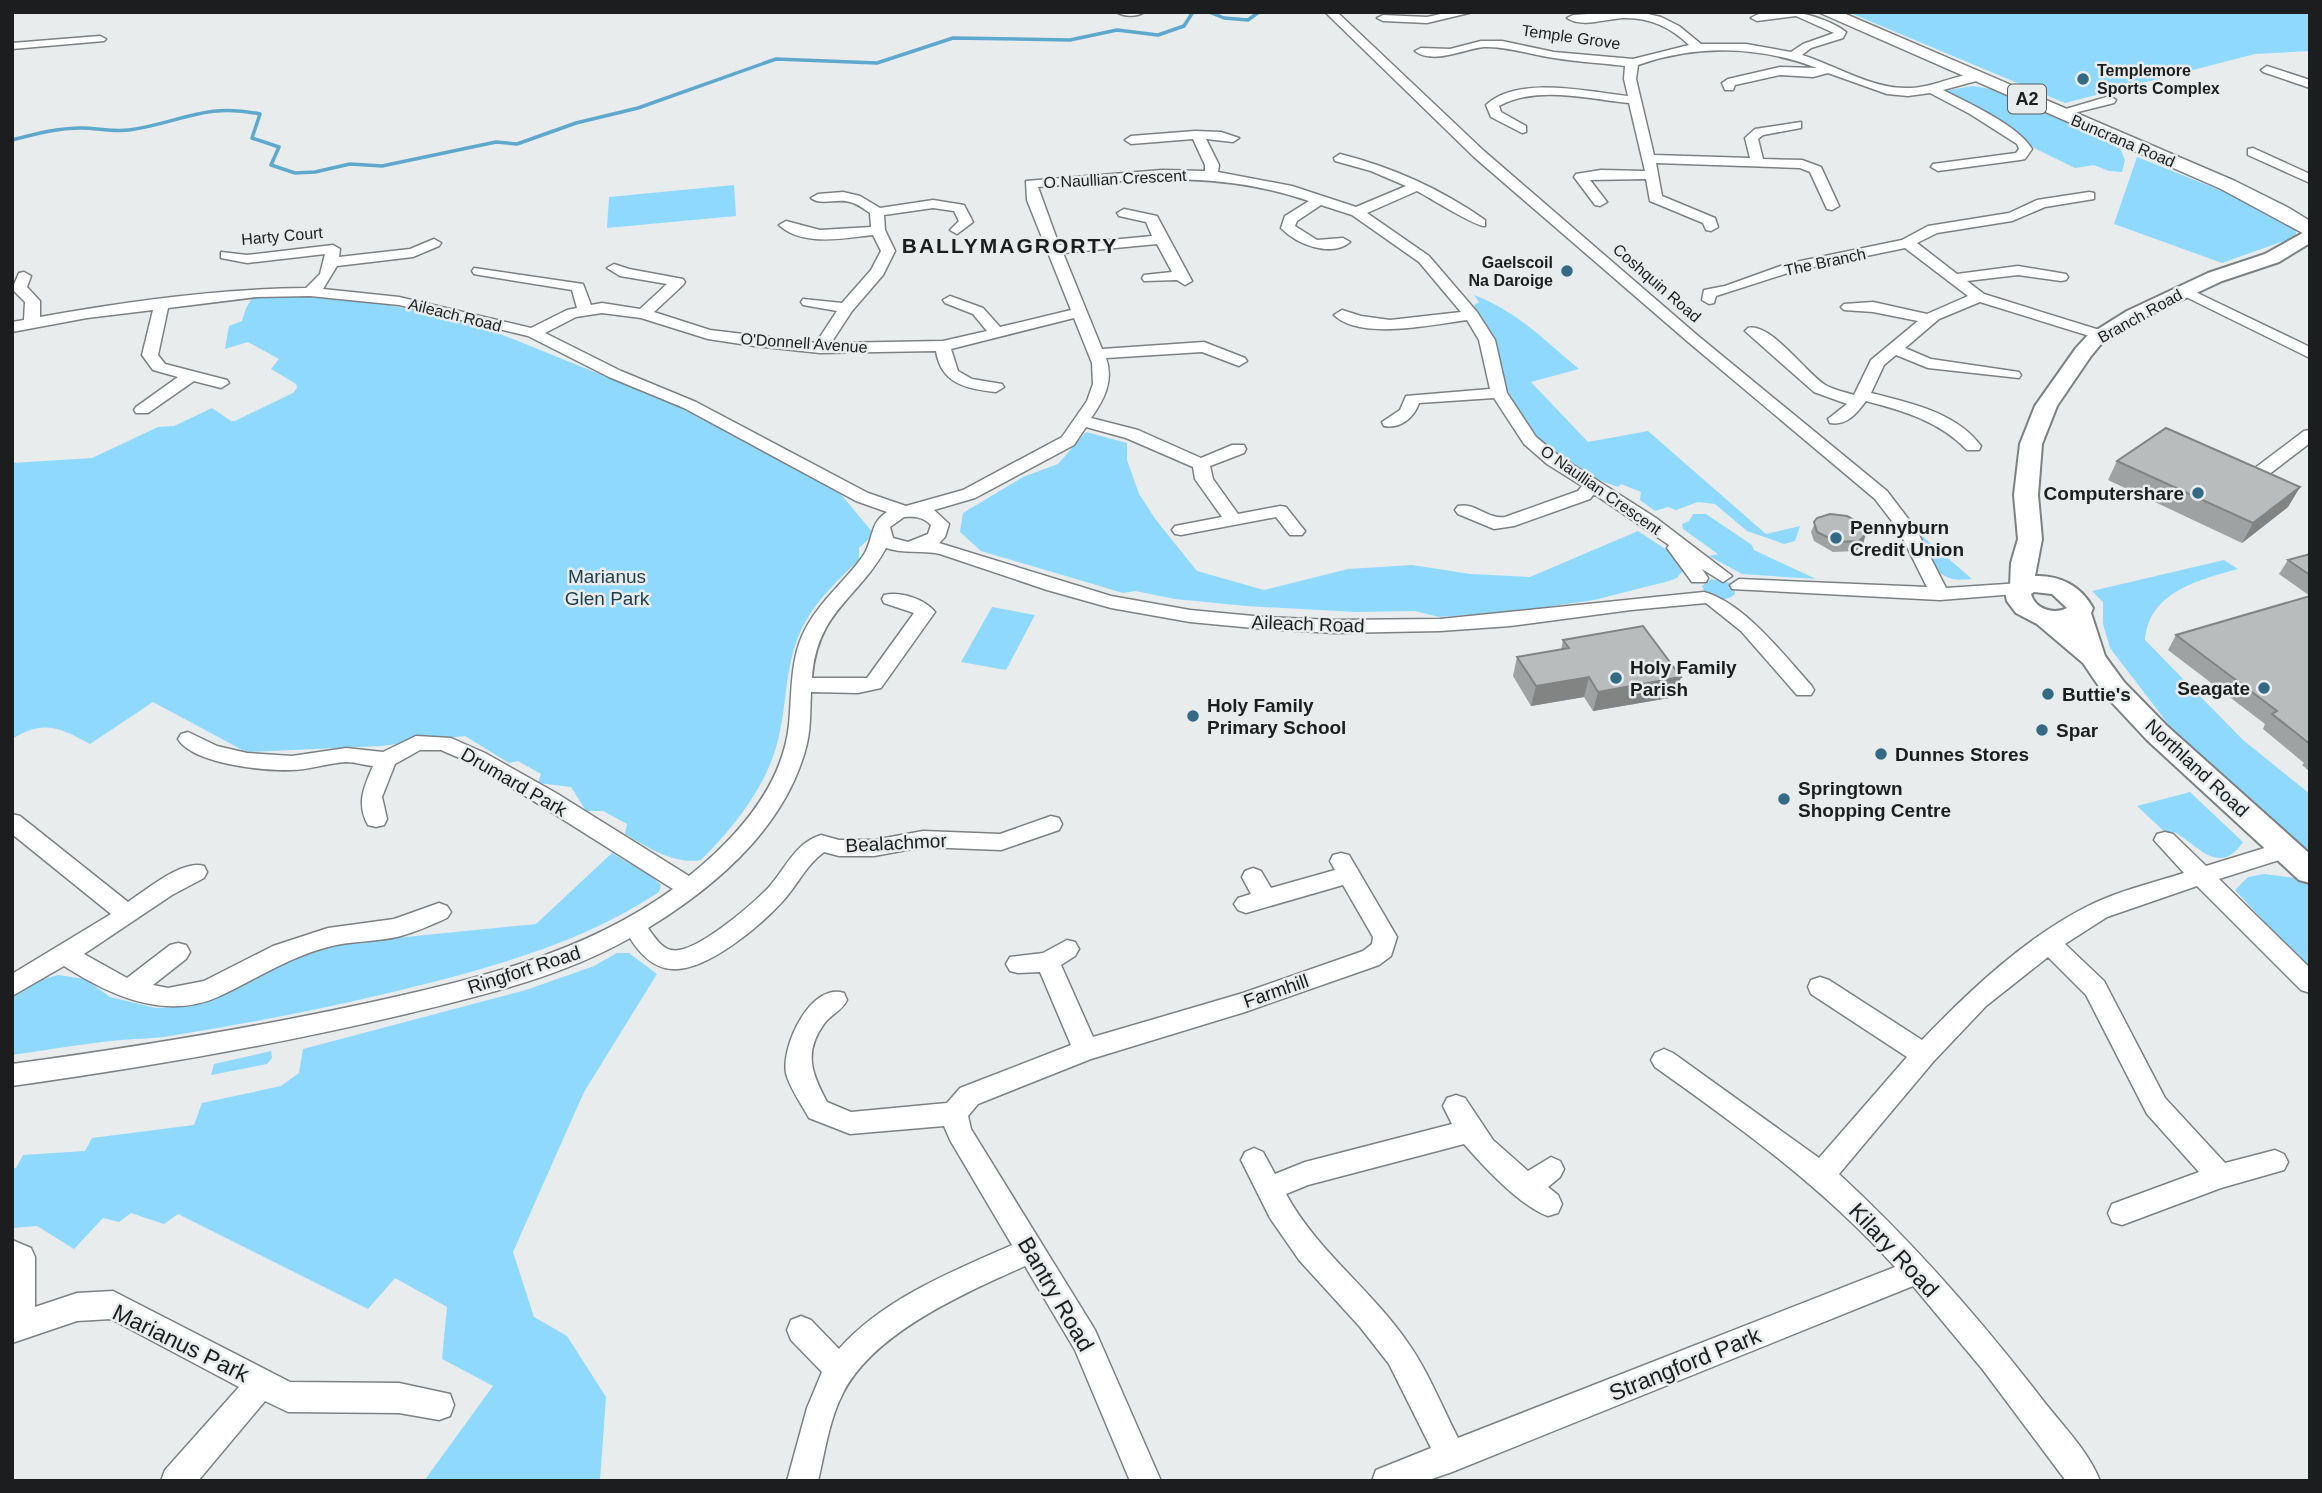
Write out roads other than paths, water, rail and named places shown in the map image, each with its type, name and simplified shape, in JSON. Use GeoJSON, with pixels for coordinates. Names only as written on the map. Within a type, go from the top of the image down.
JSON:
{"type":"FeatureCollection","features":[{"type":"Feature","properties":{"kind":"highway","name":"Buncrana Road"},"geometry":{"type":"LineString","coordinates":[[1826,12],[2228,185],[2282,212],[2310,233]]}},
{"type":"Feature","properties":{"kind":"highway","name":"Buncrana Road"},"geometry":{"type":"LineString","coordinates":[[2228,185],[2310,213]]}},
{"type":"Feature","properties":{"kind":"main road","name":"Branch Road"},"geometry":{"type":"LineString","coordinates":[[2272,258],[2310,233]]}},
{"type":"Feature","properties":{"kind":"main road","name":"Branch Road"},"geometry":{"type":"LineString","coordinates":[[2021,588],[2023,562],[2030,539],[2026,495],[2031,444],[2046,406],[2083,352],[2112,327],[2215,277],[2272,258],[2310,255]]}},
{"type":"Feature","properties":{"kind":"main road","name":"Branch Road"},"geometry":{"type":"LineString","coordinates":[[2030,539],[2065,591],[2078,602],[2078,613]]}},
{"type":"Feature","properties":{"kind":"main road"},"geometry":{"type":"LineString","coordinates":[[2065,591],[2036,583],[2021,588],[2018,597],[2021,603],[2040,616],[2066,619],[2078,613]]}},
{"type":"Feature","properties":{"kind":"main road","name":"Northland Road"},"geometry":{"type":"LineString","coordinates":[[2078,613],[2092,657],[2113,688],[2157,733],[2310,872]]}},
{"type":"Feature","properties":{"kind":"main road","name":"Northland Road"},"geometry":{"type":"LineString","coordinates":[[2040,616],[2092,657]]}},
{"type":"Feature","properties":{"kind":"street"},"geometry":{"type":"LineString","coordinates":[[1122,12],[1139,12]]}},
{"type":"Feature","properties":{"kind":"street","name":"Coshquin Road"},"geometry":{"type":"LineString","coordinates":[[1330,12],[1479,154],[1618,265],[1799,429],[1868,482],[1896,509],[1943,594]]}},
{"type":"Feature","properties":{"kind":"street"},"geometry":{"type":"LineString","coordinates":[[1383,18],[1427,20],[1468,12]]}},
{"type":"Feature","properties":{"kind":"street"},"geometry":{"type":"LineString","coordinates":[[1757,18],[1797,13],[1840,32],[1839,36],[1807,46],[1792,56]]}},
{"type":"Feature","properties":{"kind":"street","name":"Temple Grove"},"geometry":{"type":"LineString","coordinates":[[1573,18],[1584,20],[1629,15],[1646,17],[1672,26],[1697,47]]}},
{"type":"Feature","properties":{"kind":"street"},"geometry":{"type":"LineString","coordinates":[[12,46],[100,39]]}},
{"type":"Feature","properties":{"kind":"street","name":"Temple Grove"},"geometry":{"type":"LineString","coordinates":[[1421,51],[1450,52],[1481,44],[1502,44],[1554,55],[1634,63]]}},
{"type":"Feature","properties":{"kind":"street","name":"Temple Grove"},"geometry":{"type":"LineString","coordinates":[[1711,227],[1710,221],[1655,198],[1653,175],[1630,79],[1630,67],[1634,63],[1667,50],[1697,47],[1736,48],[1792,56],[1873,87],[1897,92],[1933,90],[1976,77]]}},
{"type":"Feature","properties":{"kind":"street","name":"Temple Grove"},"geometry":{"type":"LineString","coordinates":[[1728,88],[1728,83],[1780,71],[1813,73],[1829,68]]}},
{"type":"Feature","properties":{"kind":"street"},"geometry":{"type":"LineString","coordinates":[[2267,70],[2310,85]]}},
{"type":"Feature","properties":{"kind":"street"},"geometry":{"type":"LineString","coordinates":[[1933,90],[1974,111],[2022,142],[2026,149],[2020,156],[1938,167]]}},
{"type":"Feature","properties":{"kind":"street"},"geometry":{"type":"LineString","coordinates":[[1522,129],[1495,114],[1492,105],[1503,96],[1546,92],[1635,100]]}},
{"type":"Feature","properties":{"kind":"street"},"geometry":{"type":"LineString","coordinates":[[2058,113],[2110,100]]}},
{"type":"Feature","properties":{"kind":"street"},"geometry":{"type":"LineString","coordinates":[[1757,161],[1751,138],[1759,132],[1797,125]]}},
{"type":"Feature","properties":{"kind":"street"},"geometry":{"type":"LineString","coordinates":[[1132,141],[1199,136],[1233,139]]}},
{"type":"Feature","properties":{"kind":"street"},"geometry":{"type":"LineString","coordinates":[[1199,136],[1213,165],[1211,175]]}},
{"type":"Feature","properties":{"kind":"street"},"geometry":{"type":"LineString","coordinates":[[2253,152],[2310,179]]}},
{"type":"Feature","properties":{"kind":"street"},"geometry":{"type":"LineString","coordinates":[[1340,158],[1376,168],[1417,186],[1450,202],[1480,223]]}},
{"type":"Feature","properties":{"kind":"street"},"geometry":{"type":"LineString","coordinates":[[1649,159],[1802,164],[1816,170],[1832,206]]}},
{"type":"Feature","properties":{"kind":"street"},"geometry":{"type":"LineString","coordinates":[[2282,166],[2310,160]]}},
{"type":"Feature","properties":{"kind":"street","name":"O Naullian Crescent"},"geometry":{"type":"LineString","coordinates":[[1055,250],[1034,200],[1031,184],[1162,174],[1211,175],[1287,189],[1357,212],[1424,259],[1472,315],[1487,340],[1499,393],[1530,440],[1553,460],[1700,557],[1734,587]]}},
{"type":"Feature","properties":{"kind":"street"},"geometry":{"type":"LineString","coordinates":[[1601,202],[1581,177],[1601,174],[1653,175]]}},
{"type":"Feature","properties":{"kind":"street"},"geometry":{"type":"LineString","coordinates":[[1357,212],[1417,186]]}},
{"type":"Feature","properties":{"kind":"street"},"geometry":{"type":"LineString","coordinates":[[818,198],[847,195],[861,199],[877,212],[878,230],[888,251],[878,272],[846,308],[820,348]]}},
{"type":"Feature","properties":{"kind":"street","name":"The Branch"},"geometry":{"type":"LineString","coordinates":[[1709,300],[1709,293],[1730,291],[1789,268],[1839,260],[1907,243],[1933,229],[2012,217],[2042,203],[2088,196]]}},
{"type":"Feature","properties":{"kind":"street"},"geometry":{"type":"LineString","coordinates":[[1321,199],[1290,219],[1288,228],[1314,244],[1344,242]]}},
{"type":"Feature","properties":{"kind":"street"},"geometry":{"type":"LineString","coordinates":[[877,212],[939,200],[959,208],[966,222],[957,230]]}},
{"type":"Feature","properties":{"kind":"street"},"geometry":{"type":"LineString","coordinates":[[1124,213],[1152,219],[1183,278],[1149,278]]}},
{"type":"Feature","properties":{"kind":"street"},"geometry":{"type":"LineString","coordinates":[[786,225],[801,233],[824,236],[878,230]]}},
{"type":"Feature","properties":{"kind":"street"},"geometry":{"type":"LineString","coordinates":[[881,532],[889,518],[969,494],[1068,441],[1095,401],[1101,384],[1100,363],[1055,250],[1161,239]]}},
{"type":"Feature","properties":{"kind":"street"},"geometry":{"type":"LineString","coordinates":[[332,262],[413,253],[434,243]]}},
{"type":"Feature","properties":{"kind":"street"},"geometry":{"type":"LineString","coordinates":[[1907,243],[1979,297],[2101,335]]}},
{"type":"Feature","properties":{"kind":"street"},"geometry":{"type":"LineString","coordinates":[[1606,246],[1618,265],[1639,274]]}},
{"type":"Feature","properties":{"kind":"street","name":"Harty Court"},"geometry":{"type":"LineString","coordinates":[[226,255],[247,259],[332,249],[332,262],[325,281],[310,292]]}},
{"type":"Feature","properties":{"kind":"street"},"geometry":{"type":"LineString","coordinates":[[614,268],[625,273],[678,282],[643,314]]}},
{"type":"Feature","properties":{"kind":"street"},"geometry":{"type":"LineString","coordinates":[[1952,279],[1998,271],[2032,269],[2061,276]]}},
{"type":"Feature","properties":{"kind":"street"},"geometry":{"type":"LineString","coordinates":[[479,271],[578,287],[585,309]]}},
{"type":"Feature","properties":{"kind":"street"},"geometry":{"type":"LineString","coordinates":[[24,276],[19,288],[33,301],[32,322]]}},
{"type":"Feature","properties":{"kind":"street"},"geometry":{"type":"LineString","coordinates":[[2185,291],[2310,353]]}},
{"type":"Feature","properties":{"kind":"street","name":"Aileach Road"},"geometry":{"type":"LineString","coordinates":[[12,327],[162,302],[246,293],[310,292],[399,301],[533,333],[615,374],[702,411],[862,497],[909,512],[930,514],[967,556]]}},
{"type":"Feature","properties":{"kind":"street"},"geometry":{"type":"LineString","coordinates":[[1836,419],[1850,412],[1877,363],[1930,319],[1979,297]]}},
{"type":"Feature","properties":{"kind":"street"},"geometry":{"type":"LineString","coordinates":[[950,300],[978,311],[998,334]]}},
{"type":"Feature","properties":{"kind":"street"},"geometry":{"type":"LineString","coordinates":[[162,302],[150,355],[159,366],[221,383]]}},
{"type":"Feature","properties":{"kind":"street"},"geometry":{"type":"LineString","coordinates":[[808,302],[846,308]]}},
{"type":"Feature","properties":{"kind":"street"},"geometry":{"type":"LineString","coordinates":[[1849,307],[1873,307],[1930,319]]}},
{"type":"Feature","properties":{"kind":"street","name":"O'Donnell Avenue"},"geometry":{"type":"LineString","coordinates":[[533,333],[572,313],[585,309],[612,308],[643,314],[708,334],[820,348],[943,346],[1081,312]]}},
{"type":"Feature","properties":{"kind":"street"},"geometry":{"type":"LineString","coordinates":[[1342,316],[1362,324],[1380,326],[1472,315]]}},
{"type":"Feature","properties":{"kind":"street"},"geometry":{"type":"LineString","coordinates":[[1753,331],[1782,353],[1820,390],[1860,398],[1945,422],[1961,431],[1973,446]]}},
{"type":"Feature","properties":{"kind":"street"},"geometry":{"type":"LineString","coordinates":[[943,346],[944,363],[954,379],[996,387]]}},
{"type":"Feature","properties":{"kind":"street"},"geometry":{"type":"LineString","coordinates":[[1097,354],[1204,347],[1239,361]]}},
{"type":"Feature","properties":{"kind":"street"},"geometry":{"type":"LineString","coordinates":[[1894,349],[1928,363],[2013,375]]}},
{"type":"Feature","properties":{"kind":"street"},"geometry":{"type":"LineString","coordinates":[[142,410],[190,376]]}},
{"type":"Feature","properties":{"kind":"street"},"geometry":{"type":"LineString","coordinates":[[1390,422],[1407,413],[1412,399],[1499,393]]}},
{"type":"Feature","properties":{"kind":"street"},"geometry":{"type":"LineString","coordinates":[[1082,421],[1132,435],[1200,464],[1238,449]]}},
{"type":"Feature","properties":{"kind":"street"},"geometry":{"type":"LineString","coordinates":[[2253,478],[2310,435]]}},
{"type":"Feature","properties":{"kind":"street"},"geometry":{"type":"LineString","coordinates":[[1200,464],[1204,479],[1233,520]]}},
{"type":"Feature","properties":{"kind":"street"},"geometry":{"type":"LineString","coordinates":[[1464,510],[1494,524],[1508,522],[1584,495],[1592,486]]}},
{"type":"Feature","properties":{"kind":"street","name":"Ringfort Road"},"geometry":{"type":"LineString","coordinates":[[863,568],[936,537],[940,527],[969,494]]}},
{"type":"Feature","properties":{"kind":"street"},"geometry":{"type":"LineString","coordinates":[[862,497],[881,532]]}},
{"type":"Feature","properties":{"kind":"street"},"geometry":{"type":"LineString","coordinates":[[1181,530],[1280,511],[1296,531]]}},
{"type":"Feature","properties":{"kind":"street","name":"Aileach Road"},"geometry":{"type":"LineString","coordinates":[[881,532],[891,544],[967,556],[1074,592],[1183,615],[1255,622],[1402,627],[1509,620],[1657,600],[1703,591]]}},
{"type":"Feature","properties":{"kind":"street","name":"Ringfort Road"},"geometry":{"type":"LineString","coordinates":[[12,1075],[134,1059],[373,1012],[543,967],[588,949],[633,925],[690,888],[751,831],[781,783],[796,744],[802,685],[811,637],[834,596],[863,568],[881,532]]}},
{"type":"Feature","properties":{"kind":"street","name":"O Naullian Crescent"},"geometry":{"type":"LineString","coordinates":[[1669,538],[1703,591],[1748,627]]}},
{"type":"Feature","properties":{"kind":"street"},"geometry":{"type":"LineString","coordinates":[[1734,587],[1730,603],[1703,591],[1710,575],[1734,587],[1943,594],[2021,588]]}},
{"type":"Feature","properties":{"kind":"street"},"geometry":{"type":"LineString","coordinates":[[1734,587],[1748,627],[1804,690]]}},
{"type":"Feature","properties":{"kind":"street"},"geometry":{"type":"LineString","coordinates":[[1943,594],[2040,616]]}},
{"type":"Feature","properties":{"kind":"street"},"geometry":{"type":"LineString","coordinates":[[802,685],[858,686],[874,683],[925,612],[916,605],[891,599]]}},
{"type":"Feature","properties":{"kind":"street"},"geometry":{"type":"LineString","coordinates":[[188,739],[211,751],[247,760],[292,763],[346,755],[386,760],[370,797],[376,819]]}},
{"type":"Feature","properties":{"kind":"street","name":"Drumard Park"},"geometry":{"type":"LineString","coordinates":[[386,760],[416,743],[444,743],[490,765],[690,888]]}},
{"type":"Feature","properties":{"kind":"street","name":"Bealachmor"},"geometry":{"type":"LineString","coordinates":[[633,925],[649,947],[670,960],[684,960],[736,931],[775,896],[811,848],[821,843],[839,848],[874,848],[923,839],[1001,842],[1057,821]]}},
{"type":"Feature","properties":{"kind":"street"},"geometry":{"type":"LineString","coordinates":[[12,822],[128,915]]}},
{"type":"Feature","properties":{"kind":"street"},"geometry":{"type":"LineString","coordinates":[[2165,840],[2310,983]]}},
{"type":"Feature","properties":{"kind":"street"},"geometry":{"type":"LineString","coordinates":[[1821,1175],[1924,1055],[1977,999],[2071,926],[2099,911],[2284,850]]}},
{"type":"Feature","properties":{"kind":"street","name":"Farmhill"},"geometry":{"type":"LineString","coordinates":[[954,1114],[969,1096],[1086,1050],[1245,1002],[1371,958],[1383,949],[1385,937],[1345,868],[1255,901],[1253,877]]}},
{"type":"Feature","properties":{"kind":"street"},"geometry":{"type":"LineString","coordinates":[[12,986],[128,915],[164,889],[196,872]]}},
{"type":"Feature","properties":{"kind":"street"},"geometry":{"type":"LineString","coordinates":[[65,954],[104,979],[130,990],[168,998],[209,990],[281,953],[328,937],[396,928],[439,912]]}},
{"type":"Feature","properties":{"kind":"street"},"geometry":{"type":"LineString","coordinates":[[2051,944],[2095,988],[2156,1106],[2220,1176]]}},
{"type":"Feature","properties":{"kind":"street"},"geometry":{"type":"LineString","coordinates":[[130,990],[178,952]]}},
{"type":"Feature","properties":{"kind":"street"},"geometry":{"type":"LineString","coordinates":[[1018,964],[1058,956],[1086,1050]]}},
{"type":"Feature","properties":{"kind":"street"},"geometry":{"type":"LineString","coordinates":[[1830,1000],[1924,1055]]}},
{"type":"Feature","properties":{"kind":"street"},"geometry":{"type":"LineString","coordinates":[[817,1006],[801,1044],[799,1073],[818,1110],[850,1123],[954,1114]]}},
{"type":"Feature","properties":{"kind":"street","name":"Kilary Road"},"geometry":{"type":"LineString","coordinates":[[1664,1059],[1734,1108],[1821,1175],[1918,1271],[2029,1406],[2085,1481]]}},
{"type":"Feature","properties":{"kind":"street"},"geometry":{"type":"LineString","coordinates":[[1456,1106],[1469,1131],[1483,1148],[1538,1195],[1551,1170]]}},
{"type":"Feature","properties":{"kind":"street","name":"Bantry Road"},"geometry":{"type":"LineString","coordinates":[[954,1114],[959,1132],[1085,1340],[1146,1481]]}},
{"type":"Feature","properties":{"kind":"street"},"geometry":{"type":"LineString","coordinates":[[1270,1188],[1306,1174],[1469,1131]]}},
{"type":"Feature","properties":{"kind":"street"},"geometry":{"type":"LineString","coordinates":[[1254,1160],[1308,1251],[1370,1317],[1399,1354],[1452,1457]]}},
{"type":"Feature","properties":{"kind":"street"},"geometry":{"type":"LineString","coordinates":[[2122,1213],[2220,1176],[2275,1162]]}},
{"type":"Feature","properties":{"kind":"street"},"geometry":{"type":"LineString","coordinates":[[802,1481],[826,1398],[840,1370],[862,1344],[933,1297],[1032,1249]]}},
{"type":"Feature","properties":{"kind":"street","name":"Marianus Park"},"geometry":{"type":"LineString","coordinates":[[12,1254],[21,1257],[22,1292],[16,1328],[77,1307],[113,1305],[288,1398],[399,1398],[439,1405]]}},
{"type":"Feature","properties":{"kind":"street","name":"Strangford Park"},"geometry":{"type":"LineString","coordinates":[[1387,1481],[1918,1271]]}},
{"type":"Feature","properties":{"kind":"street"},"geometry":{"type":"LineString","coordinates":[[801,1330],[840,1370]]}},
{"type":"Feature","properties":{"kind":"street","name":"Marianus Park"},"geometry":{"type":"LineString","coordinates":[[176,1481],[197,1461],[261,1383]]}},
{"type":"Feature","properties":{"kind":"waterway"},"geometry":{"type":"LineString","coordinates":[[12,140],[72,128],[129,130],[208,112],[241,111],[260,114],[252,138],[279,147],[271,165],[295,173],[315,172],[350,164],[382,166],[496,142],[517,144],[576,123],[638,108],[776,59],[877,63],[953,38],[1070,40],[1117,30],[1158,35],[1184,26],[1193,12]]}},
{"type":"Feature","properties":{"kind":"waterway"},"geometry":{"type":"LineString","coordinates":[[1209,12],[1224,18],[1248,20],[1259,12]]}},
{"type":"Feature","properties":{"kind":"place","name":"Templemore Sports Complex"},"geometry":{"type":"Point","coordinates":[2083,79]}},
{"type":"Feature","properties":{"kind":"place","name":"Gaelscoil Na Daroige"},"geometry":{"type":"Point","coordinates":[1567,271]}},
{"type":"Feature","properties":{"kind":"place","name":"Computershare"},"geometry":{"type":"Point","coordinates":[2198,493]}},
{"type":"Feature","properties":{"kind":"place","name":"Pennyburn Credit Union"},"geometry":{"type":"Point","coordinates":[1836,538]}},
{"type":"Feature","properties":{"kind":"place","name":"Holy Family Parish"},"geometry":{"type":"Point","coordinates":[1616,678]}},
{"type":"Feature","properties":{"kind":"place","name":"Seagate"},"geometry":{"type":"Point","coordinates":[2264,688]}},
{"type":"Feature","properties":{"kind":"place","name":"Buttie's"},"geometry":{"type":"Point","coordinates":[2048,694]}},
{"type":"Feature","properties":{"kind":"place","name":"Holy Family Primary School"},"geometry":{"type":"Point","coordinates":[1193,716]}},
{"type":"Feature","properties":{"kind":"place","name":"Spar"},"geometry":{"type":"Point","coordinates":[2042,730]}},
{"type":"Feature","properties":{"kind":"place","name":"Dunnes Stores"},"geometry":{"type":"Point","coordinates":[1881,754]}},
{"type":"Feature","properties":{"kind":"place","name":"Springtown Shopping Centre"},"geometry":{"type":"Point","coordinates":[1784,799]}},
{"type":"Feature","properties":{"kind":"district","name":"BALLYMAGRORTY"},"geometry":{"type":"Point","coordinates":[1010,245]}},
{"type":"Feature","properties":{"kind":"park label","name":"Marianus Glen Park"},"geometry":{"type":"Point","coordinates":[607,587]}}]}
